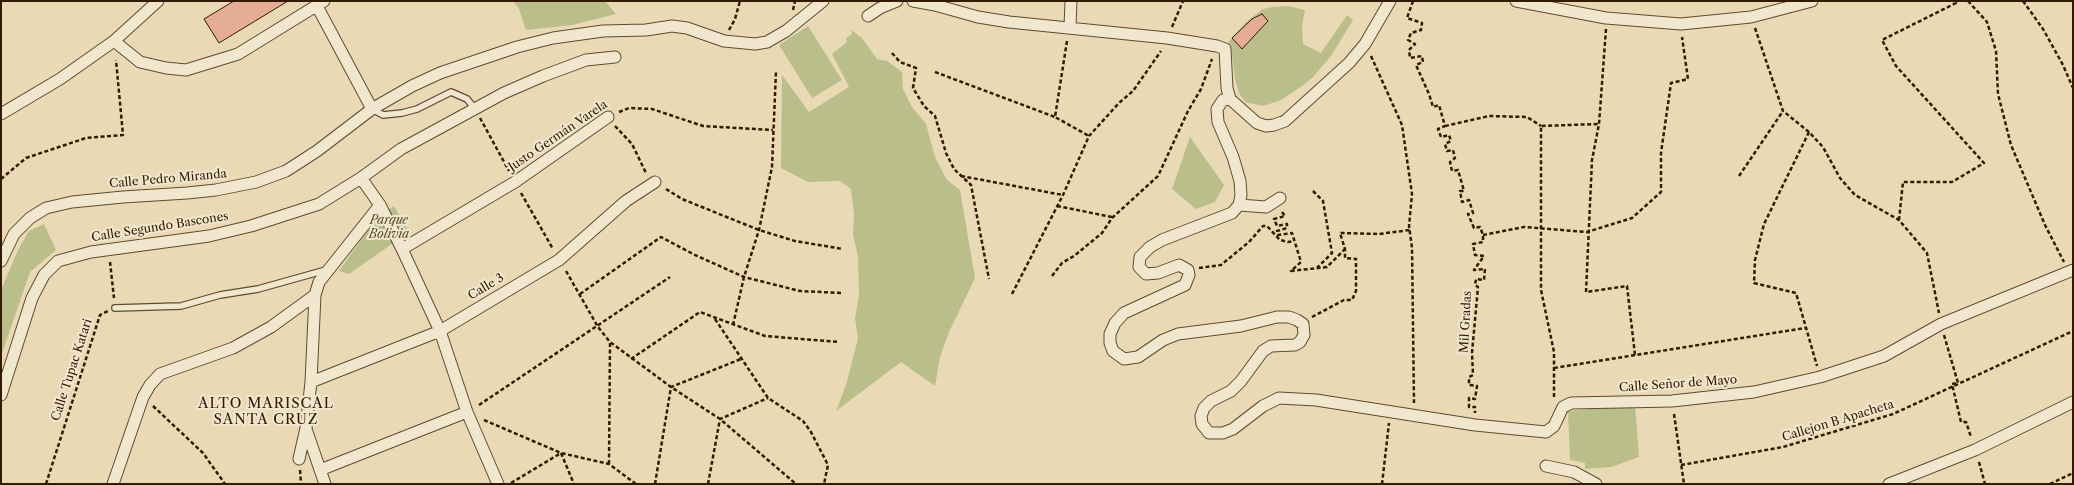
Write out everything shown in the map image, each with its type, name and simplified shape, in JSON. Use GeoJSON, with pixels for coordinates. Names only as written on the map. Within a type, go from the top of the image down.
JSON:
{"type":"FeatureCollection","features":[{"type":"Feature","properties":{"kind":"street"},"geometry":{"type":"LineString","coordinates":[[1,114],[60,79],[114,41],[158,1]]}},
{"type":"Feature","properties":{"kind":"street","name":"Calle Pedro Miranda"},"geometry":{"type":"LineString","coordinates":[[2,258],[14,234],[30,218],[46,208],[72,202],[123,196],[187,194],[216,190],[256,182],[286,171],[317,151],[372,109],[412,86],[440,73],[553,38],[603,31],[646,30],[672,26],[687,28],[724,41],[755,44],[767,42],[793,26],[822,1]]}},
{"type":"Feature","properties":{"kind":"street"},"geometry":{"type":"LineString","coordinates":[[868,16],[880,8],[897,1]]}},
{"type":"Feature","properties":{"kind":"street"},"geometry":{"type":"LineString","coordinates":[[913,1],[978,17],[1167,38],[1218,46],[1225,49],[1227,88],[1230,99],[1257,123],[1266,126],[1284,121],[1330,82],[1365,44],[1390,1]]}},
{"type":"Feature","properties":{"kind":"street"},"geometry":{"type":"LineString","coordinates":[[1070,27],[1071,1]]}},
{"type":"Feature","properties":{"kind":"street"},"geometry":{"type":"LineString","coordinates":[[1516,1],[1606,18],[1680,24],[1751,17],[1812,1]]}},
{"type":"Feature","properties":{"kind":"street"},"geometry":{"type":"LineString","coordinates":[[114,41],[140,62],[186,70],[238,54],[321,3],[372,109]]}},
{"type":"Feature","properties":{"kind":"street","name":"Calle Segundo Bascones"},"geometry":{"type":"LineString","coordinates":[[1,396],[32,298],[44,274],[58,261],[74,255],[108,249],[209,236],[251,226],[319,204],[361,178],[400,149],[475,109],[543,76],[586,60],[615,57]]}},
{"type":"Feature","properties":{"kind":"street"},"geometry":{"type":"LineString","coordinates":[[1230,99],[1223,100],[1217,109],[1217,114],[1221,131],[1233,157],[1240,181],[1241,195],[1239,205],[1232,214],[1192,228],[1150,247],[1140,257],[1138,262],[1143,272],[1151,275],[1179,265],[1188,270],[1189,275],[1185,285],[1124,313],[1115,323],[1110,334],[1110,343],[1113,351],[1124,359],[1138,357],[1163,340],[1178,334],[1241,326],[1276,317],[1289,317],[1303,324]]}},
{"type":"Feature","properties":{"kind":"street","name":"Justo Germán Varela"},"geometry":{"type":"LineString","coordinates":[[402,248],[515,182],[608,117]]}},
{"type":"Feature","properties":{"kind":"street"},"geometry":{"type":"LineString","coordinates":[[361,178],[380,205],[440,331],[467,412],[498,484]]}},
{"type":"Feature","properties":{"kind":"street","name":"Calle 3"},"geometry":{"type":"LineString","coordinates":[[311,382],[440,331],[559,260],[626,201],[655,182]]}},
{"type":"Feature","properties":{"kind":"street"},"geometry":{"type":"LineString","coordinates":[[1239,205],[1266,207],[1280,198]]}},
{"type":"Feature","properties":{"kind":"street"},"geometry":{"type":"LineString","coordinates":[[299,459],[306,428],[311,382],[315,295],[319,282],[380,205]]}},
{"type":"Feature","properties":{"kind":"street","name":"Calle Señor de Mayo"},"geometry":{"type":"LineString","coordinates":[[1303,324],[1304,335],[1300,342],[1295,345],[1271,346],[1263,351],[1241,381],[1231,391],[1211,401],[1204,408],[1201,416],[1202,424],[1209,433],[1223,433],[1234,429],[1263,406],[1279,398],[1316,400],[1475,425],[1546,432],[1554,426],[1563,407],[1571,403],[1672,401],[1754,392],[1820,377],[1884,356],[1941,324],[2071,271]]}},
{"type":"Feature","properties":{"kind":"street"},"geometry":{"type":"LineString","coordinates":[[113,484],[143,397],[150,385],[160,374],[233,348],[271,327],[315,295]]}},
{"type":"Feature","properties":{"kind":"street"},"geometry":{"type":"LineString","coordinates":[[1890,484],[1975,450],[2073,402]]}},
{"type":"Feature","properties":{"kind":"street"},"geometry":{"type":"LineString","coordinates":[[320,470],[467,412]]}},
{"type":"Feature","properties":{"kind":"street"},"geometry":{"type":"LineString","coordinates":[[306,428],[325,484]]}},
{"type":"Feature","properties":{"kind":"street"},"geometry":{"type":"LineString","coordinates":[[1546,466],[1574,472],[1596,484]]}},
{"type":"Feature","properties":{"kind":"lane"},"geometry":{"type":"LineString","coordinates":[[372,109],[383,115],[402,113],[417,109],[451,92],[459,94],[475,109]]}},
{"type":"Feature","properties":{"kind":"lane"},"geometry":{"type":"LineString","coordinates":[[115,308],[181,306],[220,295],[258,289],[328,270]]}},
{"type":"Feature","properties":{"kind":"path"},"geometry":{"type":"LineString","coordinates":[[724,41],[735,19],[740,1]]}},
{"type":"Feature","properties":{"kind":"path"},"geometry":{"type":"LineString","coordinates":[[1012,294],[1063,195],[1089,136],[1145,76],[1158,57],[1183,1]]}},
{"type":"Feature","properties":{"kind":"path"},"geometry":{"type":"LineString","coordinates":[[1413,1],[1407,18],[1422,23],[1421,30],[1411,33],[1408,40],[1414,44],[1408,50],[1410,58],[1422,56],[1424,62],[1416,65],[1433,107],[1439,105],[1445,126]]}},
{"type":"Feature","properties":{"kind":"path"},"geometry":{"type":"LineString","coordinates":[[1899,220],[1903,182],[1952,182],[1984,163],[1896,66],[1882,40],[1956,4],[1954,1]]}},
{"type":"Feature","properties":{"kind":"path"},"geometry":{"type":"LineString","coordinates":[[1968,1],[1987,22],[1996,51],[1998,94],[2011,144],[2045,225],[2071,271]]}},
{"type":"Feature","properties":{"kind":"path"},"geometry":{"type":"LineString","coordinates":[[2022,1],[2043,29],[2063,65],[2073,88]]}},
{"type":"Feature","properties":{"kind":"path"},"geometry":{"type":"LineString","coordinates":[[1751,17],[1783,111],[1809,132],[1823,147],[1840,178],[1855,195],[1899,220],[1927,253],[1941,324],[1958,383],[1952,384],[1961,422],[1966,422],[1986,484]]}},
{"type":"Feature","properties":{"kind":"path"},"geometry":{"type":"LineString","coordinates":[[1606,18],[1598,124],[1592,160],[1587,232],[1586,292],[1627,286],[1635,355]]}},
{"type":"Feature","properties":{"kind":"path"},"geometry":{"type":"LineString","coordinates":[[1598,124],[1541,126],[1527,117],[1489,116],[1438,129],[1441,137],[1449,135],[1450,141],[1445,144],[1447,151],[1453,150],[1455,158],[1450,162],[1452,171],[1458,170],[1464,190],[1460,192],[1462,202],[1469,200],[1473,214],[1468,214],[1474,228],[1480,227],[1483,234],[1524,227],[1587,232],[1632,218],[1661,192],[1661,153],[1671,83],[1688,79],[1680,24]]}},
{"type":"Feature","properties":{"kind":"path"},"geometry":{"type":"LineString","coordinates":[[1055,117],[1070,27]]}},
{"type":"Feature","properties":{"kind":"path"},"geometry":{"type":"LineString","coordinates":[[1,179],[26,158],[86,138],[124,135],[114,41]]}},
{"type":"Feature","properties":{"kind":"path"},"geometry":{"type":"LineString","coordinates":[[1365,44],[1402,125],[1412,194],[1410,230],[1412,248],[1414,416]]}},
{"type":"Feature","properties":{"kind":"path"},"geometry":{"type":"LineString","coordinates":[[1052,276],[1062,263],[1074,256],[1102,232],[1112,218],[1158,176],[1188,111],[1201,89],[1218,46]]}},
{"type":"Feature","properties":{"kind":"path"},"geometry":{"type":"LineString","coordinates":[[892,53],[900,62],[916,68],[914,88],[924,106],[935,116],[946,153],[954,169],[971,185],[989,280]]}},
{"type":"Feature","properties":{"kind":"path"},"geometry":{"type":"LineString","coordinates":[[733,325],[744,277],[759,230],[772,168],[772,130],[776,71]]}},
{"type":"Feature","properties":{"kind":"path"},"geometry":{"type":"LineString","coordinates":[[935,72],[1055,117],[1089,136]]}},
{"type":"Feature","properties":{"kind":"path","name":"Justo Germán Varela"},"geometry":{"type":"LineString","coordinates":[[608,117],[629,108],[652,109],[703,126],[772,130]]}},
{"type":"Feature","properties":{"kind":"path"},"geometry":{"type":"LineString","coordinates":[[475,109],[559,260],[598,327],[610,342],[631,359],[720,419],[796,484]]}},
{"type":"Feature","properties":{"kind":"path"},"geometry":{"type":"LineString","coordinates":[[1739,176],[1783,111]]}},
{"type":"Feature","properties":{"kind":"path"},"geometry":{"type":"LineString","coordinates":[[608,117],[632,144],[643,169],[655,182],[682,200],[759,230],[795,241],[843,249]]}},
{"type":"Feature","properties":{"kind":"path"},"geometry":{"type":"LineString","coordinates":[[1541,126],[1541,290],[1554,352],[1554,397]]}},
{"type":"Feature","properties":{"kind":"path"},"geometry":{"type":"LineString","coordinates":[[1809,132],[1764,224],[1755,260],[1754,283],[1796,293],[1820,377]]}},
{"type":"Feature","properties":{"kind":"path"},"geometry":{"type":"LineString","coordinates":[[961,176],[1063,195]]}},
{"type":"Feature","properties":{"kind":"path"},"geometry":{"type":"LineString","coordinates":[[1313,191],[1324,201],[1332,253],[1316,269]]}},
{"type":"Feature","properties":{"kind":"path"},"geometry":{"type":"LineString","coordinates":[[1057,206],[1112,218]]}},
{"type":"Feature","properties":{"kind":"path"},"geometry":{"type":"LineString","coordinates":[[1266,207],[1272,216],[1283,212],[1284,216],[1274,219],[1277,226],[1287,224],[1287,228],[1277,231],[1278,235],[1292,233],[1301,262],[1291,271],[1327,267],[1345,249]]}},
{"type":"Feature","properties":{"kind":"path"},"geometry":{"type":"LineString","coordinates":[[1188,270],[1221,265],[1249,242],[1263,226],[1267,226],[1280,240],[1294,241]]}},
{"type":"Feature","properties":{"kind":"path"},"geometry":{"type":"LineString","coordinates":[[1303,324],[1344,300],[1352,300],[1356,291],[1356,258],[1345,258],[1345,249],[1340,233],[1379,234],[1410,230]]}},
{"type":"Feature","properties":{"kind":"path","name":"Mil Gradas"},"geometry":{"type":"LineString","coordinates":[[1475,425],[1475,407],[1470,407],[1469,398],[1476,399],[1477,386],[1469,385],[1469,377],[1473,375],[1472,354],[1478,286],[1475,285],[1476,279],[1484,280],[1485,269],[1474,270],[1484,256],[1475,255],[1473,244],[1483,242],[1483,234]]}},
{"type":"Feature","properties":{"kind":"path"},"geometry":{"type":"LineString","coordinates":[[580,294],[660,237],[744,277],[800,291],[842,293]]}},
{"type":"Feature","properties":{"kind":"path"},"geometry":{"type":"LineString","coordinates":[[108,249],[115,308]]}},
{"type":"Feature","properties":{"kind":"path"},"geometry":{"type":"LineString","coordinates":[[467,412],[500,393],[670,277]]}},
{"type":"Feature","properties":{"kind":"path","name":"Calle Tupac Katari"},"geometry":{"type":"LineString","coordinates":[[46,484],[100,315],[115,308]]}},
{"type":"Feature","properties":{"kind":"path"},"geometry":{"type":"LineString","coordinates":[[631,359],[700,312],[765,336],[839,342]]}},
{"type":"Feature","properties":{"kind":"path"},"geometry":{"type":"LineString","coordinates":[[714,318],[768,398],[804,421],[828,465],[824,484]]}},
{"type":"Feature","properties":{"kind":"path"},"geometry":{"type":"LineString","coordinates":[[1554,368],[1805,328]]}},
{"type":"Feature","properties":{"kind":"path","name":"Callejon B Apacheta"},"geometry":{"type":"LineString","coordinates":[[1681,465],[1792,444],[1893,414],[2073,331]]}},
{"type":"Feature","properties":{"kind":"path"},"geometry":{"type":"LineString","coordinates":[[609,464],[610,342]]}},
{"type":"Feature","properties":{"kind":"path"},"geometry":{"type":"LineString","coordinates":[[671,387],[741,358]]}},
{"type":"Feature","properties":{"kind":"path"},"geometry":{"type":"LineString","coordinates":[[655,484],[671,387]]}},
{"type":"Feature","properties":{"kind":"path"},"geometry":{"type":"LineString","coordinates":[[143,397],[203,453],[225,484]]}},
{"type":"Feature","properties":{"kind":"path"},"geometry":{"type":"LineString","coordinates":[[720,419],[768,398]]}},
{"type":"Feature","properties":{"kind":"path"},"geometry":{"type":"LineString","coordinates":[[1672,401],[1684,484]]}},
{"type":"Feature","properties":{"kind":"path"},"geometry":{"type":"LineString","coordinates":[[467,412],[561,453],[609,464],[636,484]]}},
{"type":"Feature","properties":{"kind":"path"},"geometry":{"type":"LineString","coordinates":[[1382,484],[1390,412]]}},
{"type":"Feature","properties":{"kind":"path"},"geometry":{"type":"LineString","coordinates":[[708,484],[720,419]]}},
{"type":"Feature","properties":{"kind":"path"},"geometry":{"type":"LineString","coordinates":[[510,484],[561,453]]}},
{"type":"Feature","properties":{"kind":"path"},"geometry":{"type":"LineString","coordinates":[[561,453],[574,484]]}},
{"type":"Feature","properties":{"kind":"path"},"geometry":{"type":"LineString","coordinates":[[2050,484],[2073,473]]}},
{"type":"Feature","properties":{"kind":"green space"},"geometry":{"type":"Polygon","coordinates":[[[513,1],[605,1],[616,14],[572,25],[526,30],[519,9],[513,1]]]}},
{"type":"Feature","properties":{"kind":"green space"},"geometry":{"type":"Polygon","coordinates":[[[1288,6],[1305,10],[1302,26],[1303,44],[1321,53],[1347,15],[1353,20],[1331,56],[1313,77],[1302,86],[1281,100],[1263,106],[1245,102],[1239,93],[1232,55],[1226,45],[1246,22],[1263,9],[1288,6]]]}},
{"type":"Feature","properties":{"kind":"green space"},"geometry":{"type":"Polygon","coordinates":[[[808,26],[842,80],[812,98],[779,45],[808,26]]]}},
{"type":"Feature","properties":{"kind":"green space"},"geometry":{"type":"Polygon","coordinates":[[[851,30],[862,38],[877,59],[887,61],[902,72],[903,89],[912,107],[926,124],[935,157],[947,180],[960,190],[975,278],[949,332],[940,357],[935,386],[901,362],[836,411],[846,385],[858,339],[855,318],[859,295],[858,257],[853,234],[854,214],[851,189],[840,181],[808,182],[781,168],[782,75],[809,112],[849,87],[832,54],[847,42],[846,38],[852,34],[851,30]]]}},
{"type":"Feature","properties":{"kind":"green space"},"geometry":{"type":"Polygon","coordinates":[[[1190,137],[1224,185],[1215,202],[1196,209],[1172,189],[1190,137]]]}},
{"type":"Feature","properties":{"kind":"green space","name":"Parque Bolivia"},"geometry":{"type":"Polygon","coordinates":[[[394,206],[409,232],[349,274],[339,271],[376,219],[394,206]]]}},
{"type":"Feature","properties":{"kind":"green space"},"geometry":{"type":"Polygon","coordinates":[[[44,224],[56,250],[30,272],[1,356],[1,290],[19,248],[29,231],[44,224]]]}},
{"type":"Feature","properties":{"kind":"green space"},"geometry":{"type":"Polygon","coordinates":[[[1635,405],[1639,457],[1611,467],[1585,469],[1585,463],[1570,460],[1568,411],[1635,405]]]}},
{"type":"Feature","properties":{"kind":"building"},"geometry":{"type":"Polygon","coordinates":[[[234,1],[288,1],[219,43],[204,19],[234,1]]]}},
{"type":"Feature","properties":{"kind":"building"},"geometry":{"type":"Polygon","coordinates":[[[1262,14],[1268,21],[1242,49],[1232,38],[1252,19],[1262,14]]]}},
{"type":"Feature","properties":{"kind":"district","name":"ALTO MARISCAL SANTA CRUZ"},"geometry":{"type":"Point","coordinates":[266,412]}}]}
